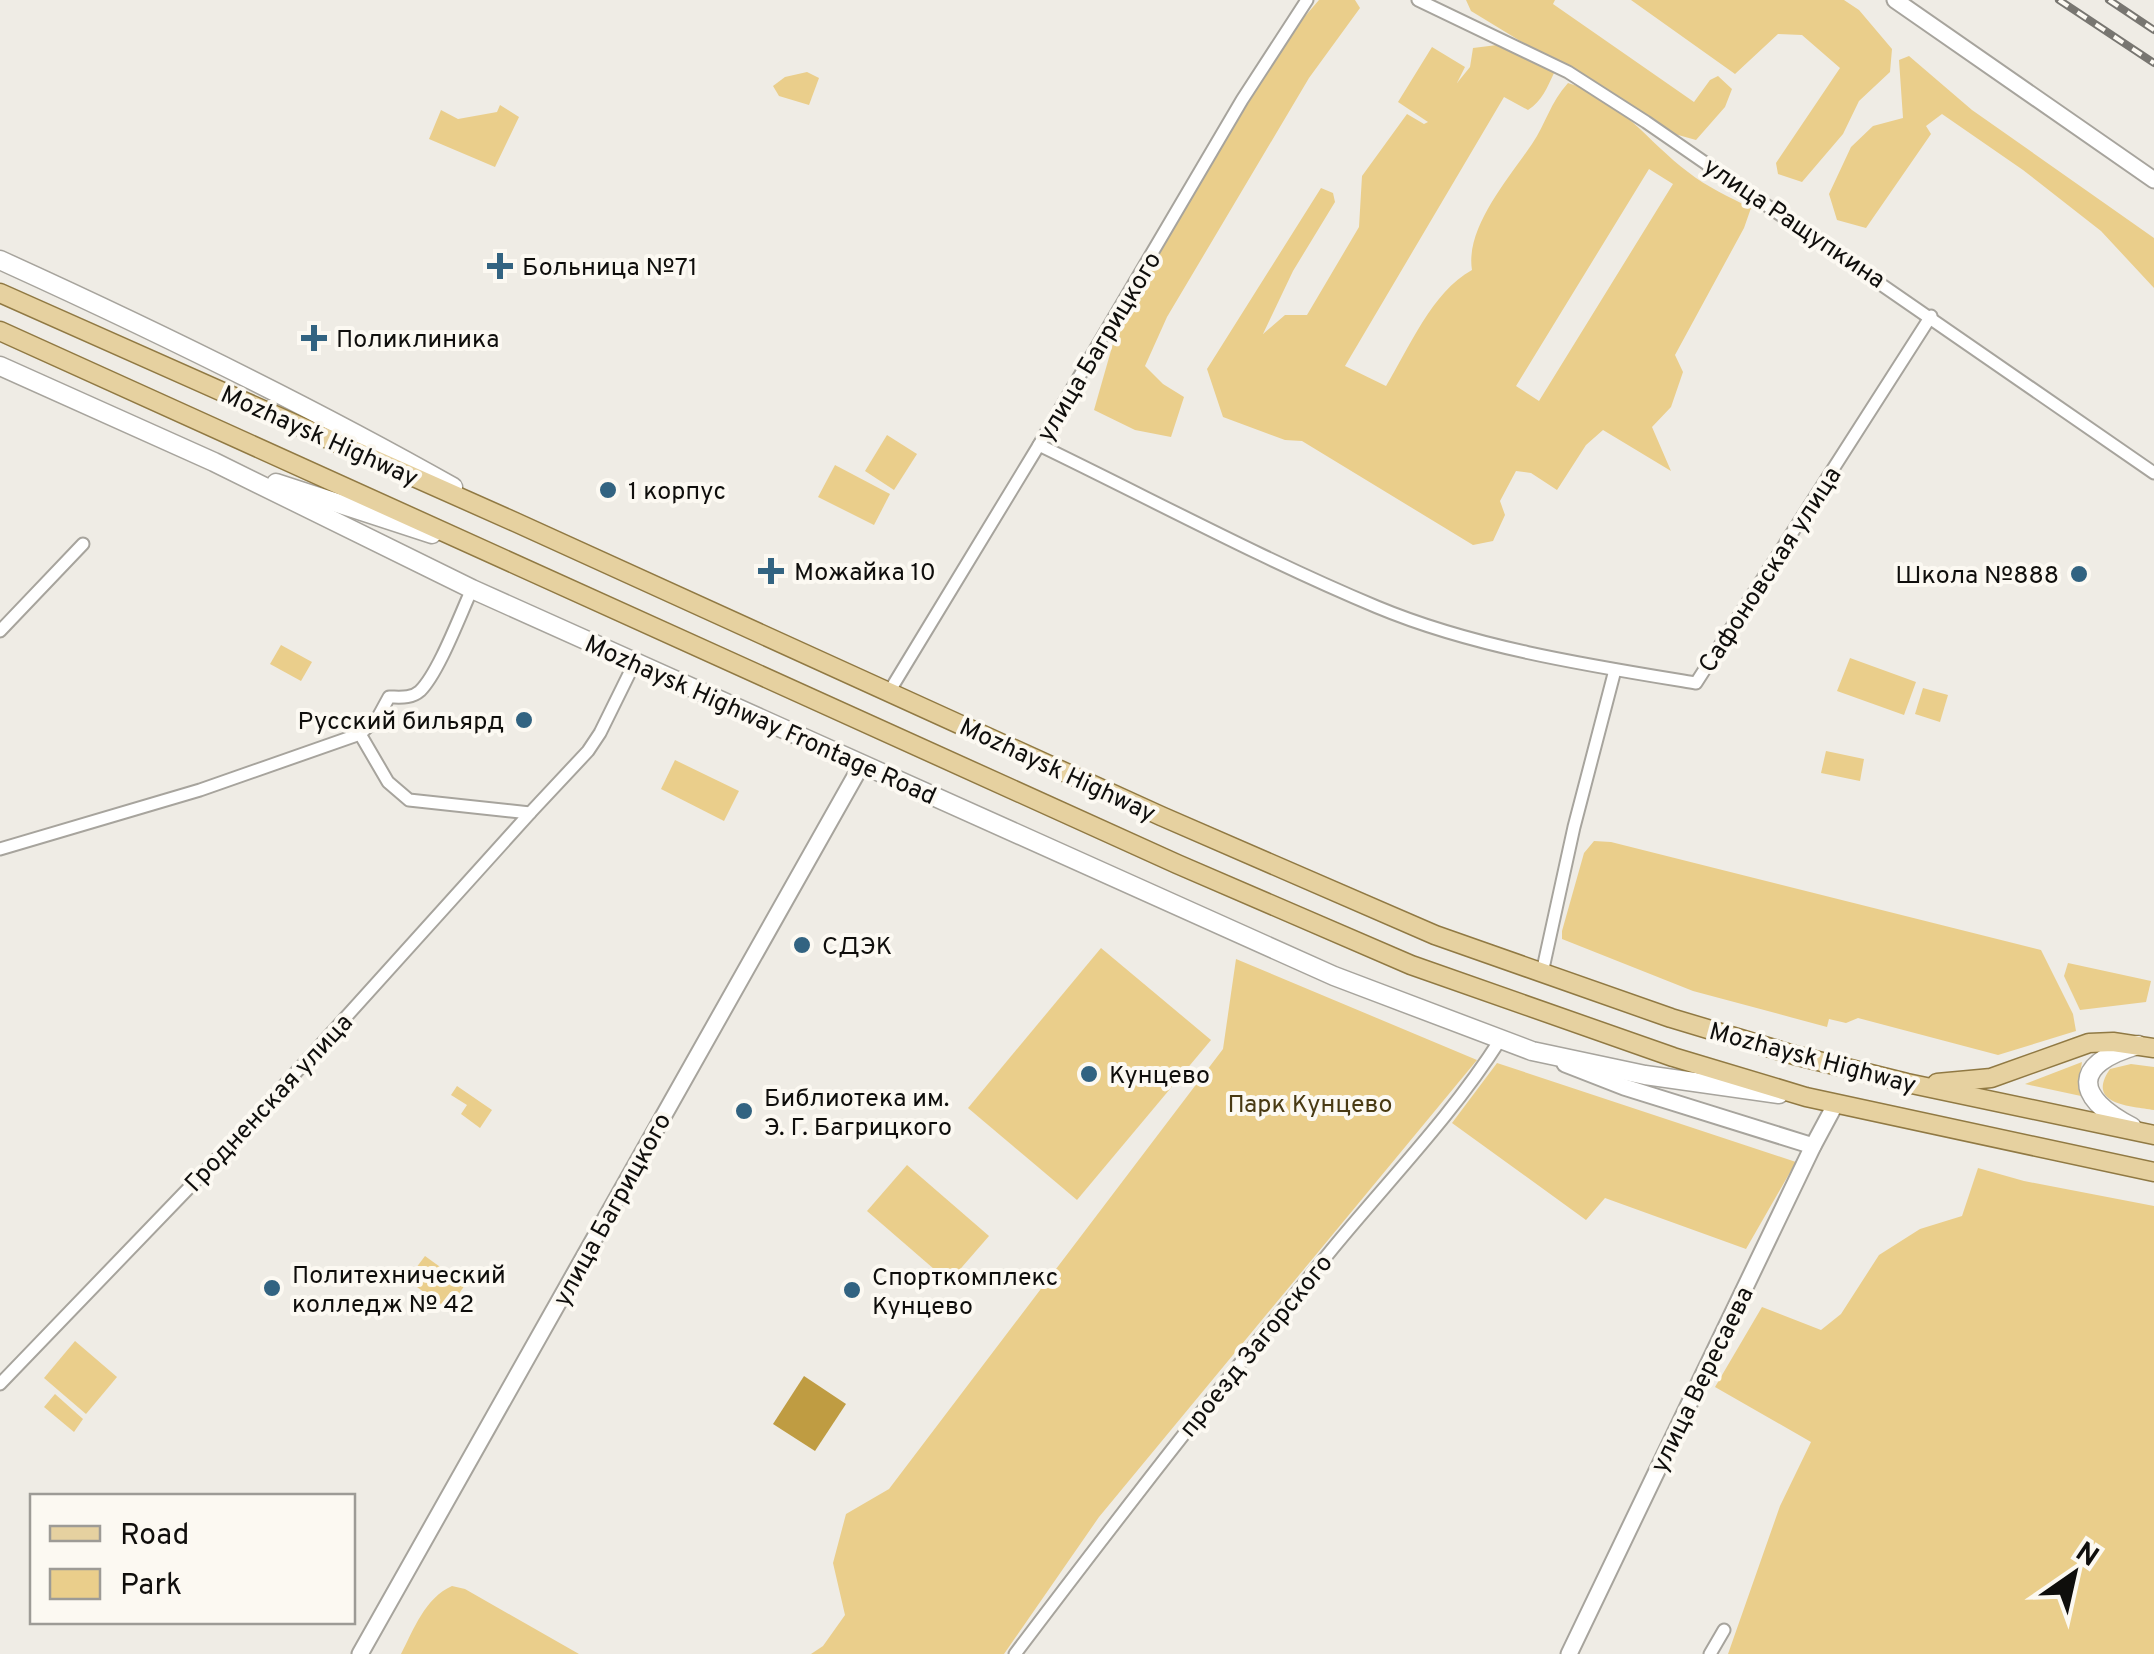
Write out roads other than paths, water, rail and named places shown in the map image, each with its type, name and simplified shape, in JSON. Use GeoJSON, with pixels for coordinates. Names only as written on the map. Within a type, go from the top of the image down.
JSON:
{"type":"FeatureCollection","features":[{"type":"Feature","properties":{"kind":"main road"},"geometry":{"type":"LineString","coordinates":[[0,260],[369,440],[515,522]]}},
{"type":"Feature","properties":{"kind":"main road","name":"Mozhaysk Highway"},"geometry":{"type":"LineString","coordinates":[[0,293],[1434,935],[1706,1029],[1907,1083],[2148,1133]]}},
{"type":"Feature","properties":{"kind":"main road","name":"Mozhaysk Highway"},"geometry":{"type":"LineString","coordinates":[[0,331],[1324,929],[1528,1008],[1806,1097],[2154,1172]]}},
{"type":"Feature","properties":{"kind":"main road","name":"Mozhaysk Highway Frontage Road"},"geometry":{"type":"LineString","coordinates":[[0,366],[214,462],[472,588],[1334,976],[1532,1050],[1645,1075],[1806,1097]]}},
{"type":"Feature","properties":{"kind":"main road"},"geometry":{"type":"LineString","coordinates":[[214,462],[496,555]]}},
{"type":"Feature","properties":{"kind":"main road"},"geometry":{"type":"LineString","coordinates":[[1907,1083],[1949,1084],[1990,1078],[2089,1042],[2146,1047]]}},
{"type":"Feature","properties":{"kind":"main road"},"geometry":{"type":"LineString","coordinates":[[2146,1047],[2112,1052],[2091,1071],[2088,1083],[2098,1107],[2148,1133]]}},
{"type":"Feature","properties":{"kind":"street","name":"улица Багрицкого"},"geometry":{"type":"LineString","coordinates":[[889,692],[1242,100],[1307,0]]}},
{"type":"Feature","properties":{"kind":"street","name":"улица Ращупкина"},"geometry":{"type":"LineString","coordinates":[[1418,0],[1568,72],[1697,155],[2154,473]]}},
{"type":"Feature","properties":{"kind":"street"},"geometry":{"type":"LineString","coordinates":[[1896,0],[2154,180]]}},
{"type":"Feature","properties":{"kind":"street","name":"Сафоновская улица"},"geometry":{"type":"LineString","coordinates":[[1039,445],[1380,608],[1469,636],[1614,670],[1696,683],[1932,316]]}},
{"type":"Feature","properties":{"kind":"street"},"geometry":{"type":"LineString","coordinates":[[0,631],[83,544]]}},
{"type":"Feature","properties":{"kind":"street"},"geometry":{"type":"LineString","coordinates":[[0,849],[200,790],[360,734],[377,720],[388,697],[407,697],[419,692],[472,588]]}},
{"type":"Feature","properties":{"kind":"street","name":"Гродненская улица"},"geometry":{"type":"LineString","coordinates":[[0,1384],[235,1140],[588,751],[635,662]]}},
{"type":"Feature","properties":{"kind":"street"},"geometry":{"type":"LineString","coordinates":[[1542,973],[1614,670]]}},
{"type":"Feature","properties":{"kind":"street"},"geometry":{"type":"LineString","coordinates":[[360,734],[388,782],[409,800],[530,813]]}},
{"type":"Feature","properties":{"kind":"street","name":"улица Багрицкого"},"geometry":{"type":"LineString","coordinates":[[360,1654],[862,764]]}},
{"type":"Feature","properties":{"kind":"street","name":"проезд Загорского"},"geometry":{"type":"LineString","coordinates":[[1015,1654],[1196,1419],[1331,1250],[1380,1197],[1500,1040]]}},
{"type":"Feature","properties":{"kind":"street"},"geometry":{"type":"LineString","coordinates":[[1532,1050],[1624,1088],[1813,1146]]}},
{"type":"Feature","properties":{"kind":"street","name":"улица Вересаева"},"geometry":{"type":"LineString","coordinates":[[1570,1654],[1836,1105]]}},
{"type":"Feature","properties":{"kind":"street"},"geometry":{"type":"LineString","coordinates":[[1710,1654],[1724,1630]]}},
{"type":"Feature","properties":{"kind":"railway"},"geometry":{"type":"LineString","coordinates":[[2059,0],[2154,63]]}},
{"type":"Feature","properties":{"kind":"railway"},"geometry":{"type":"LineString","coordinates":[[2109,0],[2154,30]]}},
{"type":"Feature","properties":{"kind":"place","name":"Больница №71"},"geometry":{"type":"Point","coordinates":[500,266]}},
{"type":"Feature","properties":{"kind":"place","name":"Поликлиника"},"geometry":{"type":"Point","coordinates":[314,338]}},
{"type":"Feature","properties":{"kind":"place","name":"1 корпус"},"geometry":{"type":"Point","coordinates":[608,490]}},
{"type":"Feature","properties":{"kind":"place","name":"Можайка 10"},"geometry":{"type":"Point","coordinates":[771,571]}},
{"type":"Feature","properties":{"kind":"place","name":"Школа №888"},"geometry":{"type":"Point","coordinates":[2079,574]}},
{"type":"Feature","properties":{"kind":"place","name":"Русский бильярд"},"geometry":{"type":"Point","coordinates":[524,720]}},
{"type":"Feature","properties":{"kind":"place","name":"СДЭК"},"geometry":{"type":"Point","coordinates":[802,945]}},
{"type":"Feature","properties":{"kind":"place","name":"Кунцево"},"geometry":{"type":"Point","coordinates":[1089,1074]}},
{"type":"Feature","properties":{"kind":"place","name":"Библиотека им. Э. Г. Багрицкого"},"geometry":{"type":"Point","coordinates":[744,1111]}},
{"type":"Feature","properties":{"kind":"place","name":"Политехнический колледж № 42"},"geometry":{"type":"Point","coordinates":[272,1288]}},
{"type":"Feature","properties":{"kind":"place","name":"Спорткомплекс Кунцево"},"geometry":{"type":"Point","coordinates":[852,1290]}},
{"type":"Feature","properties":{"kind":"park label","name":"Парк Кунцево"},"geometry":{"type":"Point","coordinates":[1310,1103]}}]}
